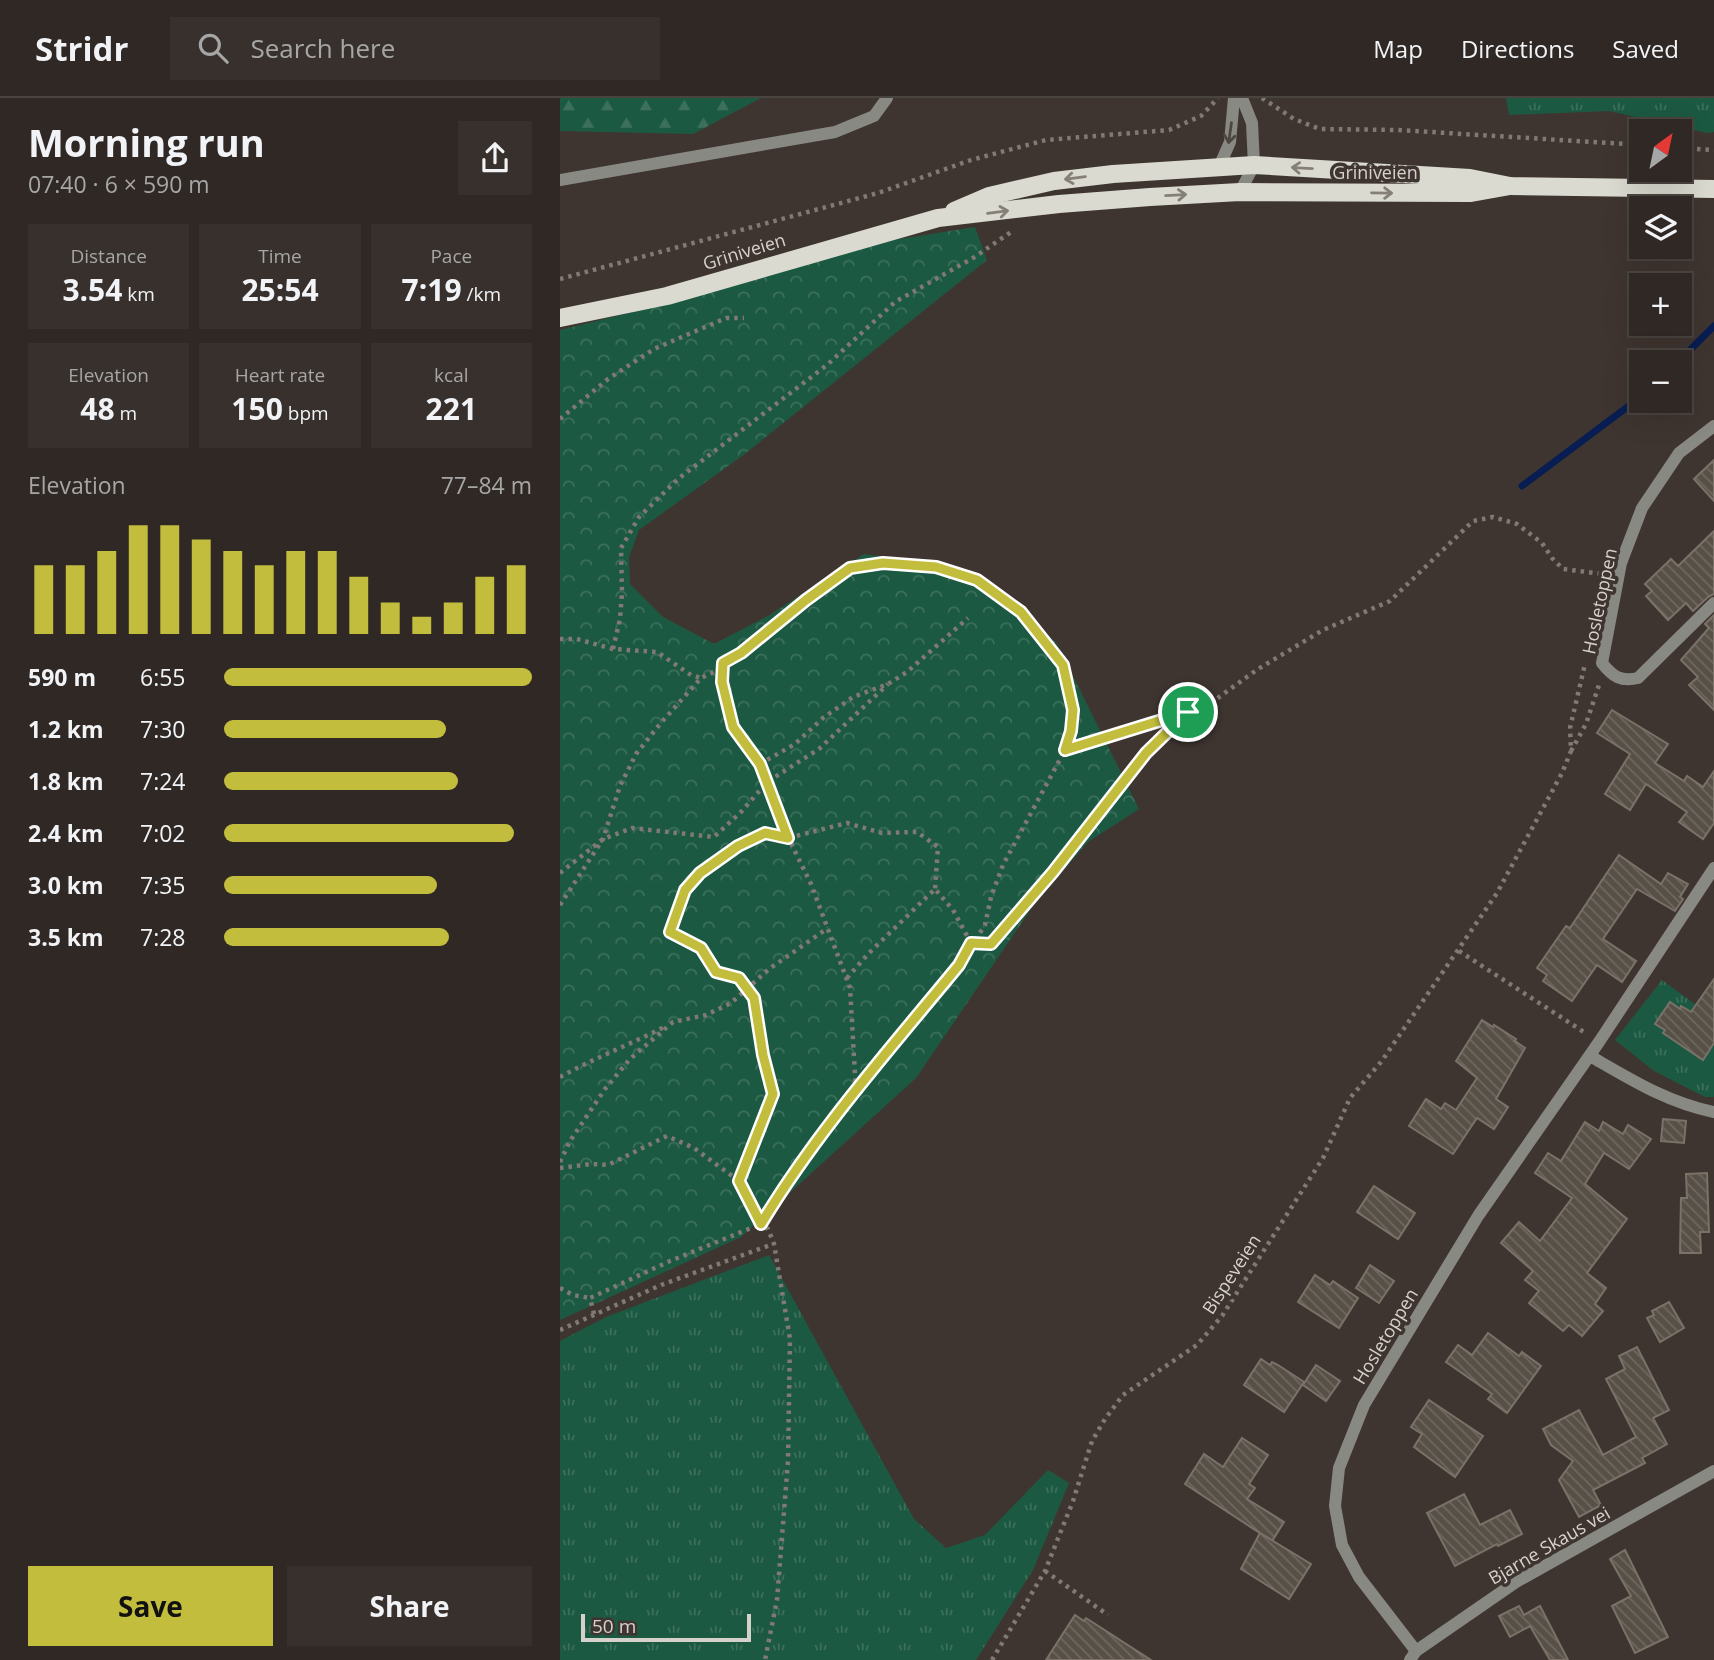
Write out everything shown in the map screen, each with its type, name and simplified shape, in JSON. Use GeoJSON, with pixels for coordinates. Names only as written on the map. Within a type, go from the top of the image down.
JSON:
{"type":"FeatureCollection","features":[{"type":"Feature","properties":{"kind":"main road","name":"Griniveien"},"geometry":{"type":"LineString","coordinates":[[560,318],[667,296],[938,218],[989,196],[1054,181],[1113,174],[1254,165],[1470,178],[1510,186],[1714,189]]}},
{"type":"Feature","properties":{"kind":"main road","name":"Griniveien"},"geometry":{"type":"LineString","coordinates":[[938,218],[1059,204],[1240,192],[1471,193],[1510,186]]}},
{"type":"Feature","properties":{"kind":"street"},"geometry":{"type":"LineString","coordinates":[[560,180],[835,132],[874,116],[887,98]]}},
{"type":"Feature","properties":{"kind":"street"},"geometry":{"type":"LineString","coordinates":[[1219,167],[1230,142],[1234,98]]}},
{"type":"Feature","properties":{"kind":"street"},"geometry":{"type":"LineString","coordinates":[[1240,192],[1254,165],[1252,123],[1242,98]]}},
{"type":"Feature","properties":{"kind":"street","name":"Hosletoppen"},"geometry":{"type":"LineString","coordinates":[[1714,426],[1679,453],[1642,508],[1621,563],[1602,663],[1613,676],[1626,681],[1639,678],[1714,603]]}},
{"type":"Feature","properties":{"kind":"street","name":"Hosletoppen"},"geometry":{"type":"LineString","coordinates":[[1413,1656],[1359,1577],[1342,1545],[1335,1506],[1339,1468],[1364,1405],[1478,1216],[1590,1056],[1714,868]]}},
{"type":"Feature","properties":{"kind":"street"},"geometry":{"type":"LineString","coordinates":[[1590,1056],[1675,1102],[1714,1112]]}},
{"type":"Feature","properties":{"kind":"street","name":"Bjarne Skaus vei"},"geometry":{"type":"LineString","coordinates":[[1413,1656],[1516,1582],[1714,1471]]}},
{"type":"Feature","properties":{"kind":"path"},"geometry":{"type":"LineString","coordinates":[[560,279],[878,193],[971,160],[1046,140],[1169,130],[1201,116],[1218,98]]}},
{"type":"Feature","properties":{"kind":"path"},"geometry":{"type":"LineString","coordinates":[[1262,98],[1294,119],[1320,129],[1398,130],[1629,144]]}},
{"type":"Feature","properties":{"kind":"path"},"geometry":{"type":"LineString","coordinates":[[1692,149],[1714,150]]}},
{"type":"Feature","properties":{"kind":"path"},"geometry":{"type":"LineString","coordinates":[[613,649],[620,619],[621,548],[639,517],[696,466],[827,365],[895,302],[973,258],[1021,224]]}},
{"type":"Feature","properties":{"kind":"path"},"geometry":{"type":"LineString","coordinates":[[560,419],[608,379],[654,349],[726,318],[744,318]]}},
{"type":"Feature","properties":{"kind":"path"},"geometry":{"type":"LineString","coordinates":[[1065,750],[1188,712],[1215,699],[1322,629],[1390,601],[1473,521],[1493,517],[1517,524],[1542,543],[1563,569],[1607,574]]}},
{"type":"Feature","properties":{"kind":"path"},"geometry":{"type":"LineString","coordinates":[[560,905],[603,839],[620,786],[636,754],[701,678],[718,670],[723,663],[741,653],[850,568],[883,563],[936,567],[977,580],[1021,612],[1063,665],[1073,710],[1071,731],[1065,750],[1003,865],[991,897],[985,925],[959,965],[856,1092],[780,1192],[761,1224],[670,1261],[590,1298],[573,1295],[560,1288]]}},
{"type":"Feature","properties":{"kind":"path"},"geometry":{"type":"LineString","coordinates":[[560,873],[603,839],[632,828],[714,837],[741,812],[766,782],[819,749],[888,684],[907,672],[968,618]]}},
{"type":"Feature","properties":{"kind":"path"},"geometry":{"type":"LineString","coordinates":[[560,639],[577,639],[613,649],[656,652],[691,675],[701,678]]}},
{"type":"Feature","properties":{"kind":"path"},"geometry":{"type":"LineString","coordinates":[[723,663],[722,682],[733,727],[760,764],[847,978],[850,988],[856,1092]]}},
{"type":"Feature","properties":{"kind":"path"},"geometry":{"type":"LineString","coordinates":[[1572,751],[1597,694],[1602,663]]}},
{"type":"Feature","properties":{"kind":"path"},"geometry":{"type":"LineString","coordinates":[[760,764],[796,744],[823,718],[853,697],[888,684]]}},
{"type":"Feature","properties":{"kind":"path"},"geometry":{"type":"LineString","coordinates":[[971,943],[991,944],[1053,872],[1146,753],[1188,712]]}},
{"type":"Feature","properties":{"kind":"path"},"geometry":{"type":"LineString","coordinates":[[739,1181],[773,1094],[763,1055],[754,998],[739,978],[716,972],[701,948],[670,932],[685,890],[700,873],[738,846],[765,833],[788,838],[847,822],[882,833],[917,832],[938,847],[935,889],[847,978]]}},
{"type":"Feature","properties":{"kind":"path"},"geometry":{"type":"LineString","coordinates":[[935,889],[953,910],[971,943]]}},
{"type":"Feature","properties":{"kind":"path","name":"Bispeveien"},"geometry":{"type":"LineString","coordinates":[[992,1660],[1045,1571],[1073,1501],[1092,1441],[1105,1419],[1124,1395],[1197,1345],[1222,1316],[1323,1158],[1350,1098],[1381,1062],[1497,893]]}},
{"type":"Feature","properties":{"kind":"path"},"geometry":{"type":"LineString","coordinates":[[560,1077],[673,1022],[706,1016],[731,1003],[769,969],[828,928]]}},
{"type":"Feature","properties":{"kind":"path"},"geometry":{"type":"LineString","coordinates":[[1459,951],[1599,1042]]}},
{"type":"Feature","properties":{"kind":"path"},"geometry":{"type":"LineString","coordinates":[[560,1162],[570,1141],[613,1079],[630,1059],[673,1022]]}},
{"type":"Feature","properties":{"kind":"path"},"geometry":{"type":"LineString","coordinates":[[560,1168],[608,1165],[667,1136],[694,1148],[739,1181],[761,1224],[768,1229],[774,1244],[790,1339],[788,1461],[778,1600],[765,1660]]}},
{"type":"Feature","properties":{"kind":"path"},"geometry":{"type":"LineString","coordinates":[[560,1330],[661,1285],[774,1244]]}},
{"type":"Feature","properties":{"kind":"path"},"geometry":{"type":"LineString","coordinates":[[590,1298],[594,1314]]}},
{"type":"Feature","properties":{"kind":"path"},"geometry":{"type":"LineString","coordinates":[[1045,1571],[1108,1615]]}},
{"type":"Feature","properties":{"kind":"green space"},"geometry":{"type":"Polygon","coordinates":[[[560,98],[761,98],[693,134],[560,131],[560,98]]]}},
{"type":"Feature","properties":{"kind":"green space"},"geometry":{"type":"Polygon","coordinates":[[[1506,98],[1714,98],[1714,132],[1692,130],[1692,119],[1645,119],[1609,111],[1509,115],[1506,98]]]}},
{"type":"Feature","properties":{"kind":"green space"},"geometry":{"type":"Polygon","coordinates":[[[975,227],[987,260],[742,456],[639,530],[629,557],[630,584],[663,617],[714,644],[768,616],[864,554],[943,565],[1014,599],[1057,644],[1139,809],[1088,842],[1035,903],[916,1078],[741,1237],[560,1320],[560,330],[653,307],[862,245],[975,227]]]}},
{"type":"Feature","properties":{"kind":"green space"},"geometry":{"type":"Polygon","coordinates":[[[1662,980],[1711,1016],[1714,1022],[1714,1097],[1705,1097],[1654,1071],[1615,1040],[1662,980]]]}},
{"type":"Feature","properties":{"kind":"green space"},"geometry":{"type":"Polygon","coordinates":[[[769,1255],[914,1519],[946,1548],[985,1535],[1048,1470],[1069,1483],[1033,1570],[976,1660],[560,1660],[560,1341],[606,1317],[769,1255]]]}},
{"type":"Feature","properties":{"kind":"building"},"geometry":{"type":"Polygon","coordinates":[[[1714,460],[1714,501],[1694,479],[1714,460]]]}},
{"type":"Feature","properties":{"kind":"building"},"geometry":{"type":"Polygon","coordinates":[[[1714,531],[1714,594],[1693,611],[1686,603],[1668,620],[1646,596],[1652,591],[1645,584],[1671,559],[1678,566],[1714,531]]]}},
{"type":"Feature","properties":{"kind":"building"},"geometry":{"type":"Polygon","coordinates":[[[1714,615],[1714,710],[1689,685],[1698,677],[1681,660],[1709,628],[1705,624],[1714,615]]]}},
{"type":"Feature","properties":{"kind":"building"},"geometry":{"type":"Polygon","coordinates":[[[1612,710],[1668,744],[1655,763],[1684,781],[1687,776],[1703,787],[1714,771],[1714,823],[1703,839],[1679,822],[1687,812],[1646,784],[1630,810],[1605,794],[1630,754],[1597,733],[1612,710]]]}},
{"type":"Feature","properties":{"kind":"building"},"geometry":{"type":"Polygon","coordinates":[[[1619,855],[1661,884],[1668,873],[1688,884],[1675,911],[1637,889],[1603,939],[1636,961],[1622,982],[1597,965],[1572,1001],[1543,981],[1547,975],[1537,968],[1566,926],[1570,928],[1619,855]]]}},
{"type":"Feature","properties":{"kind":"building"},"geometry":{"type":"Polygon","coordinates":[[[1714,979],[1714,1043],[1703,1060],[1663,1033],[1665,1030],[1655,1024],[1670,1002],[1691,1012],[1714,979]]]}},
{"type":"Feature","properties":{"kind":"building"},"geometry":{"type":"Polygon","coordinates":[[[1482,1020],[1516,1039],[1515,1041],[1525,1048],[1496,1099],[1508,1107],[1494,1129],[1477,1118],[1453,1154],[1409,1126],[1426,1099],[1441,1109],[1445,1103],[1456,1110],[1477,1078],[1456,1061],[1482,1020]]]}},
{"type":"Feature","properties":{"kind":"building"},"geometry":{"type":"Polygon","coordinates":[[[1663,1119],[1686,1121],[1684,1143],[1661,1141],[1663,1119]]]}},
{"type":"Feature","properties":{"kind":"building"},"geometry":{"type":"Polygon","coordinates":[[[1585,1122],[1599,1131],[1603,1122],[1623,1134],[1628,1125],[1651,1139],[1629,1169],[1604,1153],[1585,1184],[1627,1219],[1587,1273],[1606,1288],[1595,1304],[1603,1311],[1582,1336],[1569,1325],[1563,1331],[1529,1303],[1539,1291],[1525,1280],[1533,1271],[1501,1243],[1519,1222],[1540,1241],[1572,1198],[1535,1173],[1548,1153],[1561,1161],[1585,1122]]]}},
{"type":"Feature","properties":{"kind":"building"},"geometry":{"type":"Polygon","coordinates":[[[1707,1173],[1709,1232],[1700,1232],[1701,1253],[1680,1253],[1681,1198],[1687,1198],[1686,1174],[1707,1173]]]}},
{"type":"Feature","properties":{"kind":"building"},"geometry":{"type":"Polygon","coordinates":[[[1374,1186],[1415,1213],[1398,1239],[1357,1212],[1374,1186]]]}},
{"type":"Feature","properties":{"kind":"building"},"geometry":{"type":"Polygon","coordinates":[[[1370,1265],[1394,1281],[1379,1303],[1356,1288],[1370,1265]]]}},
{"type":"Feature","properties":{"kind":"building"},"geometry":{"type":"Polygon","coordinates":[[[1315,1275],[1330,1285],[1333,1281],[1358,1298],[1339,1328],[1298,1302],[1315,1275]]]}},
{"type":"Feature","properties":{"kind":"building"},"geometry":{"type":"Polygon","coordinates":[[[1669,1302],[1684,1328],[1660,1342],[1647,1318],[1654,1315],[1652,1311],[1669,1302]]]}},
{"type":"Feature","properties":{"kind":"building"},"geometry":{"type":"Polygon","coordinates":[[[1488,1333],[1519,1356],[1522,1352],[1541,1366],[1507,1413],[1488,1399],[1492,1394],[1446,1362],[1458,1345],[1472,1355],[1488,1333]]]}},
{"type":"Feature","properties":{"kind":"building"},"geometry":{"type":"Polygon","coordinates":[[[1637,1347],[1669,1410],[1653,1418],[1667,1444],[1642,1458],[1645,1463],[1593,1490],[1601,1505],[1579,1517],[1559,1480],[1573,1461],[1551,1445],[1543,1429],[1579,1410],[1603,1455],[1636,1437],[1606,1379],[1625,1369],[1619,1356],[1637,1347]]]}},
{"type":"Feature","properties":{"kind":"building"},"geometry":{"type":"Polygon","coordinates":[[[1261,1359],[1270,1365],[1272,1362],[1278,1365],[1304,1382],[1284,1412],[1244,1385],[1261,1359]]]}},
{"type":"Feature","properties":{"kind":"building"},"geometry":{"type":"Polygon","coordinates":[[[1316,1365],[1340,1381],[1326,1401],[1303,1385],[1316,1365]]]}},
{"type":"Feature","properties":{"kind":"building"},"geometry":{"type":"Polygon","coordinates":[[[1429,1400],[1483,1436],[1455,1477],[1414,1447],[1422,1434],[1411,1427],[1429,1400]]]}},
{"type":"Feature","properties":{"kind":"building"},"geometry":{"type":"Polygon","coordinates":[[[1242,1438],[1268,1455],[1249,1484],[1255,1488],[1247,1499],[1284,1522],[1272,1541],[1185,1484],[1204,1454],[1223,1467],[1242,1438]]]}},
{"type":"Feature","properties":{"kind":"building"},"geometry":{"type":"Polygon","coordinates":[[[1464,1494],[1480,1525],[1510,1510],[1522,1534],[1455,1566],[1427,1513],[1464,1494]]]}},
{"type":"Feature","properties":{"kind":"building"},"geometry":{"type":"Polygon","coordinates":[[[1260,1533],[1311,1564],[1289,1599],[1241,1569],[1260,1533]]]}},
{"type":"Feature","properties":{"kind":"building"},"geometry":{"type":"Polygon","coordinates":[[[1625,1550],[1668,1637],[1635,1653],[1612,1606],[1631,1596],[1610,1559],[1625,1550]]]}},
{"type":"Feature","properties":{"kind":"building"},"geometry":{"type":"Polygon","coordinates":[[[1519,1606],[1524,1615],[1540,1606],[1568,1660],[1550,1660],[1530,1626],[1510,1637],[1499,1616],[1519,1606]]]}},
{"type":"Feature","properties":{"kind":"building"},"geometry":{"type":"Polygon","coordinates":[[[1075,1615],[1084,1621],[1086,1618],[1151,1660],[1046,1660],[1075,1615]]]}},
{"type":"Feature","properties":{"kind":"waterway"},"geometry":{"type":"LineString","coordinates":[[1690,350],[1714,326]]}},
{"type":"Feature","properties":{"kind":"waterway"},"geometry":{"type":"LineString","coordinates":[[1522,486],[1629,406]]}},
{"type":"Feature","properties":{"kind":"route"},"geometry":{"type":"LineString","coordinates":[[883,563],[936,567],[977,580],[997,593],[1021,612],[1063,665],[1073,710],[1071,731],[1065,750],[1188,712],[1146,753],[1096,820],[991,944],[971,943],[959,965],[856,1092],[780,1192],[761,1224],[739,1181],[773,1094],[763,1055],[754,998],[739,978],[716,972],[701,948],[670,932],[685,890],[700,873],[738,846],[765,833],[788,838],[760,764],[733,727],[722,682],[723,663],[741,653],[760,635],[850,568],[883,563]]}}]}
